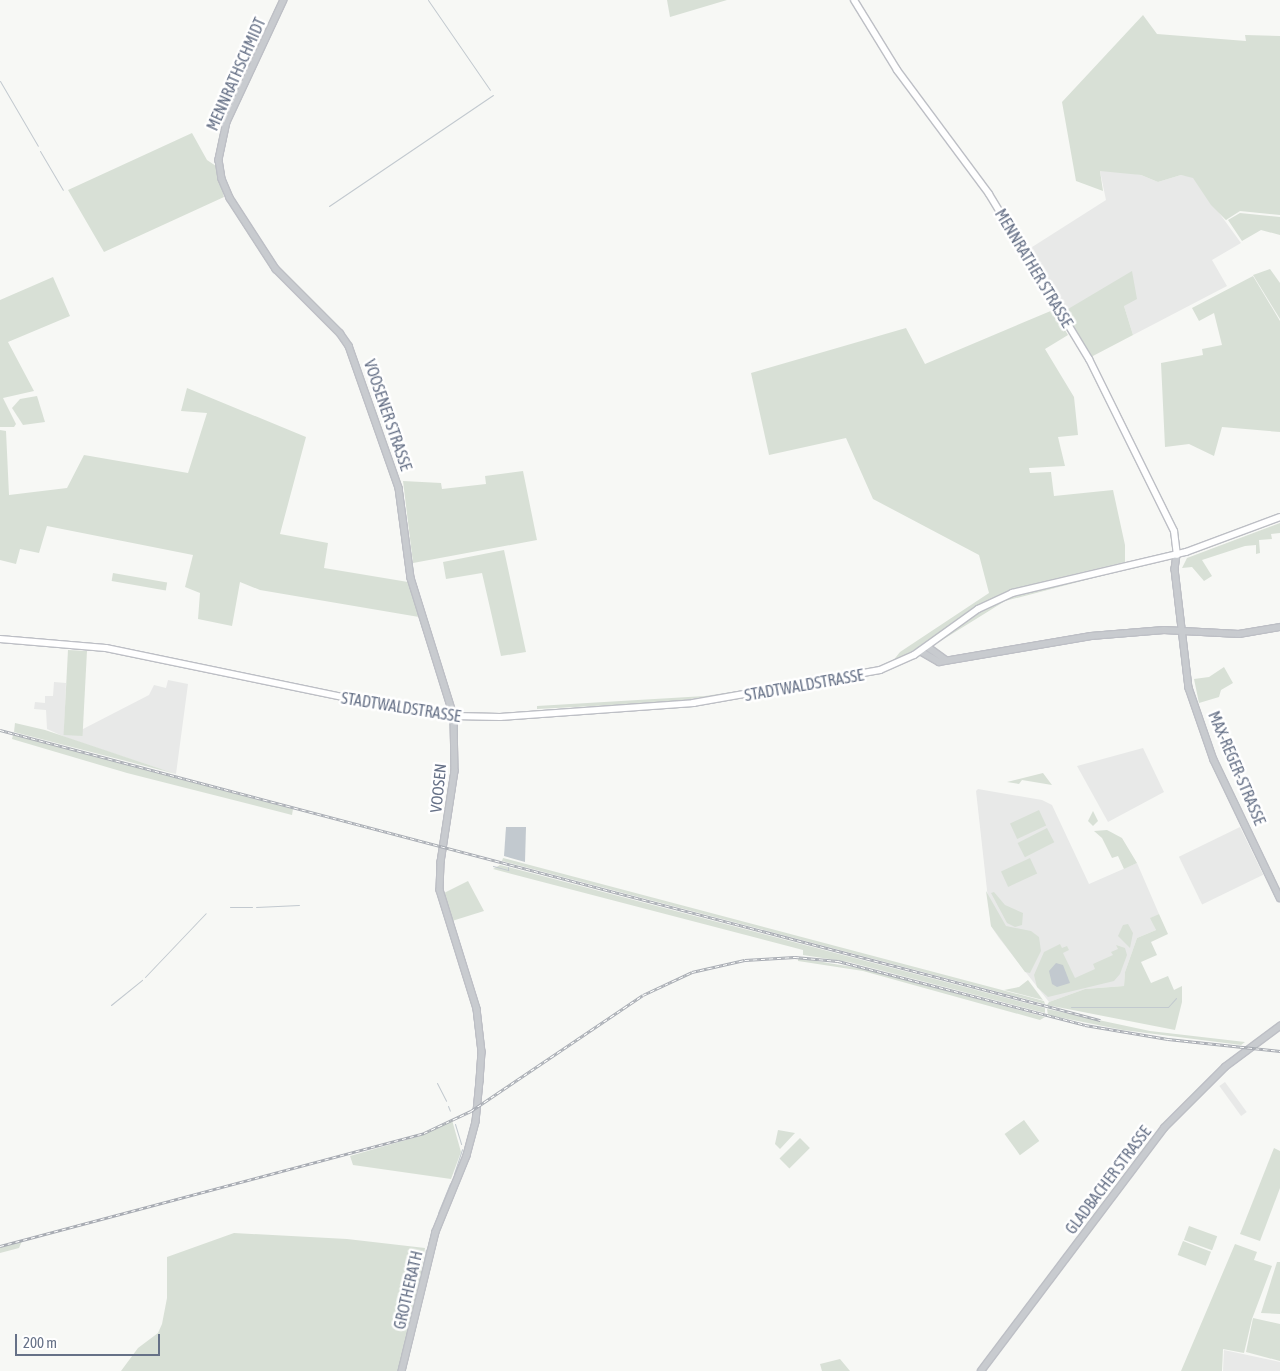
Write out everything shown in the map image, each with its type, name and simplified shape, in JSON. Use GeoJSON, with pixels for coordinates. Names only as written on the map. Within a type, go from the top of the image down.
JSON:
{"type":"FeatureCollection","features":[{"type":"Feature","properties":{"kind":"main road","name":"MENNRATHER STRASSE"},"geometry":{"type":"LineString","coordinates":[[854,0],[897,70],[989,194],[1090,359],[1174,532],[1177,555]]}},
{"type":"Feature","properties":{"kind":"main road","name":"STADTWALDSTRASSE"},"geometry":{"type":"LineString","coordinates":[[0,639],[106,648],[372,703],[454,716],[500,717],[722,699],[861,675],[894,665],[928,647],[978,609],[1012,593],[1177,555],[1280,517]]}},
{"type":"Feature","properties":{"kind":"street","name":"MENNRATHSCHMIDT"},"geometry":{"type":"LineString","coordinates":[[219,160],[227,122],[284,0]]}},
{"type":"Feature","properties":{"kind":"street","name":"VOOSENER STRASSE"},"geometry":{"type":"LineString","coordinates":[[219,160],[222,179],[230,198],[276,269],[340,333],[349,346],[398,488],[411,578],[454,716]]}},
{"type":"Feature","properties":{"kind":"street","name":"MAX-REGER-STRASSE"},"geometry":{"type":"LineString","coordinates":[[1177,555],[1176,569],[1190,688],[1205,735],[1280,898]]}},
{"type":"Feature","properties":{"kind":"street"},"geometry":{"type":"LineString","coordinates":[[920,651],[934,661],[948,661],[1082,637],[1184,631],[1239,634],[1280,627]]}},
{"type":"Feature","properties":{"kind":"street"},"geometry":{"type":"LineString","coordinates":[[928,647],[936,656],[948,661]]}},
{"type":"Feature","properties":{"kind":"street","name":"VOOSEN"},"geometry":{"type":"LineString","coordinates":[[443,1216],[462,1172],[476,1122],[482,1052],[477,1010],[441,892],[441,862],[455,771],[454,716]]}},
{"type":"Feature","properties":{"kind":"street","name":"GLADBACHER STRASSE"},"geometry":{"type":"LineString","coordinates":[[981,1371],[1164,1128],[1225,1067],[1280,1026]]}},
{"type":"Feature","properties":{"kind":"street","name":"GROTHERATH"},"geometry":{"type":"LineString","coordinates":[[402,1371],[431,1249],[443,1216]]}},
{"type":"Feature","properties":{"kind":"shaded area"},"geometry":{"type":"Polygon","coordinates":[[[667,0],[727,0],[670,17],[667,0]]]}},
{"type":"Feature","properties":{"kind":"shaded area"},"geometry":{"type":"Polygon","coordinates":[[[1143,15],[1157,34],[1246,41],[1245,35],[1280,36],[1280,215],[1240,211],[1226,220],[1211,205],[1193,178],[1181,175],[1158,182],[1141,175],[1100,171],[1103,191],[1076,181],[1062,102],[1143,15]]]}},
{"type":"Feature","properties":{"kind":"shaded area"},"geometry":{"type":"Polygon","coordinates":[[[192,133],[207,160],[216,166],[224,197],[104,252],[68,190],[192,133]]]}},
{"type":"Feature","properties":{"kind":"shaded area"},"geometry":{"type":"Polygon","coordinates":[[[1114,170],[1141,175],[1158,182],[1181,175],[1193,177],[1241,243],[1212,260],[1227,286],[1133,335],[1124,306],[1064,313],[1029,249],[1106,200],[1100,171],[1114,170]]]}},
{"type":"Feature","properties":{"kind":"shaded area"},"geometry":{"type":"Polygon","coordinates":[[[1240,213],[1280,217],[1280,235],[1261,230],[1242,241],[1228,220],[1240,213]]]}},
{"type":"Feature","properties":{"kind":"shaded area"},"geometry":{"type":"Polygon","coordinates":[[[1270,269],[1280,283],[1280,319],[1253,275],[1270,269]]]}},
{"type":"Feature","properties":{"kind":"shaded area"},"geometry":{"type":"Polygon","coordinates":[[[1132,271],[1137,299],[1124,306],[1133,335],[1091,357],[1063,312],[1132,271]]]}},
{"type":"Feature","properties":{"kind":"shaded area"},"geometry":{"type":"Polygon","coordinates":[[[1253,276],[1280,321],[1280,432],[1222,427],[1214,456],[1189,444],[1165,447],[1161,363],[1203,355],[1202,349],[1222,345],[1214,313],[1199,321],[1192,308],[1253,276]]]}},
{"type":"Feature","properties":{"kind":"shaded area"},"geometry":{"type":"Polygon","coordinates":[[[53,277],[70,316],[8,342],[34,391],[3,398],[16,424],[14,427],[0,427],[0,300],[53,277]]]}},
{"type":"Feature","properties":{"kind":"shaded area"},"geometry":{"type":"Polygon","coordinates":[[[1053,310],[1068,335],[1045,349],[1074,397],[1078,435],[1058,437],[1065,466],[1029,468],[1030,473],[1051,472],[1054,496],[1113,490],[1125,545],[1125,562],[1012,589],[972,610],[929,642],[892,662],[900,652],[989,593],[979,555],[873,499],[846,438],[769,455],[751,373],[906,328],[925,364],[1053,310]]]}},
{"type":"Feature","properties":{"kind":"shaded area"},"geometry":{"type":"Polygon","coordinates":[[[187,388],[306,437],[280,534],[328,543],[324,568],[408,582],[419,617],[260,590],[240,582],[232,626],[198,619],[200,593],[185,587],[193,555],[47,526],[39,553],[20,549],[16,564],[0,560],[0,430],[6,431],[9,495],[67,488],[84,455],[188,473],[207,413],[181,411],[187,388]]]}},
{"type":"Feature","properties":{"kind":"shaded area"},"geometry":{"type":"Polygon","coordinates":[[[37,396],[45,422],[23,425],[12,408],[20,399],[37,396]]]}},
{"type":"Feature","properties":{"kind":"shaded area"},"geometry":{"type":"Polygon","coordinates":[[[523,471],[537,540],[413,563],[403,481],[441,483],[442,489],[486,484],[485,476],[523,471]]]}},
{"type":"Feature","properties":{"kind":"shaded area"},"geometry":{"type":"Polygon","coordinates":[[[1280,523],[1280,533],[1271,534],[1272,539],[1259,540],[1260,553],[1256,554],[1256,545],[1245,546],[1202,560],[1212,576],[1204,581],[1192,567],[1182,568],[1187,558],[1280,523]]]}},
{"type":"Feature","properties":{"kind":"shaded area"},"geometry":{"type":"Polygon","coordinates":[[[504,550],[526,652],[501,656],[482,573],[446,579],[443,562],[504,550]]]}},
{"type":"Feature","properties":{"kind":"shaded area"},"geometry":{"type":"Polygon","coordinates":[[[1124,570],[1005,601],[939,642],[977,614],[1010,597],[1124,570]]]}},
{"type":"Feature","properties":{"kind":"shaded area"},"geometry":{"type":"Polygon","coordinates":[[[113,573],[167,583],[166,590],[112,581],[113,573]]]}},
{"type":"Feature","properties":{"kind":"shaded area"},"geometry":{"type":"Polygon","coordinates":[[[68,650],[87,651],[83,736],[64,735],[68,650]]]}},
{"type":"Feature","properties":{"kind":"shaded area"},"geometry":{"type":"Polygon","coordinates":[[[1224,667],[1233,683],[1221,690],[1219,697],[1199,703],[1194,679],[1209,677],[1224,667]]]}},
{"type":"Feature","properties":{"kind":"shaded area"},"geometry":{"type":"Polygon","coordinates":[[[816,679],[672,702],[537,709],[537,706],[705,696],[816,679]]]}},
{"type":"Feature","properties":{"kind":"shaded area"},"geometry":{"type":"Polygon","coordinates":[[[168,680],[188,684],[176,774],[67,738],[47,729],[46,710],[34,709],[35,702],[45,703],[45,696],[53,696],[54,682],[66,683],[64,735],[83,729],[149,695],[154,685],[166,688],[168,680]]]}},
{"type":"Feature","properties":{"kind":"shaded area"},"geometry":{"type":"Polygon","coordinates":[[[15,723],[45,730],[176,774],[14,732],[15,723]]]}},
{"type":"Feature","properties":{"kind":"shaded area"},"geometry":{"type":"Polygon","coordinates":[[[13,735],[293,809],[292,815],[127,773],[12,739],[13,735]]]}},
{"type":"Feature","properties":{"kind":"shaded area"},"geometry":{"type":"Polygon","coordinates":[[[1143,748],[1164,792],[1108,822],[1077,766],[1143,748]]]}},
{"type":"Feature","properties":{"kind":"shaded area"},"geometry":{"type":"Polygon","coordinates":[[[1043,773],[1052,785],[1022,780],[1019,784],[1007,782],[1043,773]]]}},
{"type":"Feature","properties":{"kind":"shaded area"},"geometry":{"type":"Polygon","coordinates":[[[978,789],[1042,800],[1052,805],[1089,884],[1137,863],[1159,914],[1151,918],[1156,930],[1137,938],[1125,972],[1124,986],[1085,989],[1049,1002],[999,938],[991,926],[976,791],[978,789]]]}},
{"type":"Feature","properties":{"kind":"shaded area"},"geometry":{"type":"Polygon","coordinates":[[[1039,810],[1046,825],[1017,839],[1010,824],[1039,810]]]}},
{"type":"Feature","properties":{"kind":"shaded area"},"geometry":{"type":"Polygon","coordinates":[[[1093,811],[1098,821],[1093,826],[1088,821],[1093,811]]]}},
{"type":"Feature","properties":{"kind":"shaded area"},"geometry":{"type":"Polygon","coordinates":[[[506,827],[526,827],[525,862],[504,856],[506,827]]]}},
{"type":"Feature","properties":{"kind":"shaded area"},"geometry":{"type":"Polygon","coordinates":[[[1240,827],[1263,875],[1202,904],[1179,857],[1240,827]]]}},
{"type":"Feature","properties":{"kind":"shaded area"},"geometry":{"type":"Polygon","coordinates":[[[1047,828],[1054,842],[1025,857],[1018,843],[1047,828]]]}},
{"type":"Feature","properties":{"kind":"shaded area"},"geometry":{"type":"Polygon","coordinates":[[[1107,830],[1122,838],[1137,863],[1124,869],[1118,856],[1112,858],[1102,838],[1094,831],[1107,830]]]}},
{"type":"Feature","properties":{"kind":"shaded area"},"geometry":{"type":"Polygon","coordinates":[[[503,858],[1044,1001],[1045,1004],[502,861],[503,858]]]}},
{"type":"Feature","properties":{"kind":"shaded area"},"geometry":{"type":"Polygon","coordinates":[[[1030,858],[1037,873],[1008,887],[1001,872],[1030,858]]]}},
{"type":"Feature","properties":{"kind":"shaded area"},"geometry":{"type":"Polygon","coordinates":[[[500,865],[1045,1008],[1045,1013],[849,962],[803,955],[803,950],[493,869],[500,865]]]}},
{"type":"Feature","properties":{"kind":"shaded area"},"geometry":{"type":"Polygon","coordinates":[[[468,881],[484,911],[452,921],[444,893],[468,881]]]}},
{"type":"Feature","properties":{"kind":"shaded area"},"geometry":{"type":"Polygon","coordinates":[[[986,891],[1006,926],[1031,931],[1039,937],[1041,951],[1030,973],[1025,972],[991,926],[986,891]]]}},
{"type":"Feature","properties":{"kind":"shaded area"},"geometry":{"type":"Polygon","coordinates":[[[994,892],[1005,905],[1023,913],[1022,925],[1015,927],[1007,923],[991,893],[994,892]]]}},
{"type":"Feature","properties":{"kind":"shaded area"},"geometry":{"type":"Polygon","coordinates":[[[1159,914],[1168,934],[1151,942],[1157,955],[1141,962],[1151,983],[1168,976],[1174,990],[1182,986],[1182,1002],[1175,1030],[1047,1005],[1049,1002],[1085,989],[1124,986],[1125,972],[1137,938],[1156,930],[1150,918],[1159,914]]]}},
{"type":"Feature","properties":{"kind":"shaded area"},"geometry":{"type":"Polygon","coordinates":[[[1128,924],[1133,933],[1130,948],[1118,936],[1123,925],[1128,924]]]}},
{"type":"Feature","properties":{"kind":"shaded area"},"geometry":{"type":"Polygon","coordinates":[[[1060,944],[1062,948],[1067,946],[1069,950],[1063,953],[1075,978],[1095,969],[1093,964],[1113,955],[1111,952],[1118,949],[1116,945],[1125,948],[1127,955],[1120,974],[1114,981],[1048,997],[1037,987],[1034,975],[1044,952],[1060,944]]]}},
{"type":"Feature","properties":{"kind":"shaded area"},"geometry":{"type":"Polygon","coordinates":[[[798,958],[865,969],[1045,1017],[1040,1020],[863,971],[798,961],[798,958]]]}},
{"type":"Feature","properties":{"kind":"shaded area"},"geometry":{"type":"Polygon","coordinates":[[[1056,963],[1063,965],[1070,983],[1057,987],[1052,984],[1049,971],[1056,963]]]}},
{"type":"Feature","properties":{"kind":"shaded area"},"geometry":{"type":"Polygon","coordinates":[[[1028,980],[1043,1000],[1004,990],[1019,987],[1028,980]]]}},
{"type":"Feature","properties":{"kind":"shaded area"},"geometry":{"type":"Polygon","coordinates":[[[1047,1009],[1150,1031],[1245,1042],[1241,1045],[1123,1030],[1048,1015],[1047,1009]]]}},
{"type":"Feature","properties":{"kind":"shaded area"},"geometry":{"type":"Polygon","coordinates":[[[1225,1082],[1247,1112],[1241,1116],[1219,1086],[1225,1082]]]}},
{"type":"Feature","properties":{"kind":"shaded area"},"geometry":{"type":"Polygon","coordinates":[[[452,1120],[461,1152],[451,1179],[353,1165],[350,1156],[420,1136],[452,1120]]]}},
{"type":"Feature","properties":{"kind":"shaded area"},"geometry":{"type":"Polygon","coordinates":[[[1024,1120],[1039,1141],[1020,1155],[1005,1134],[1024,1120]]]}},
{"type":"Feature","properties":{"kind":"shaded area"},"geometry":{"type":"Polygon","coordinates":[[[778,1130],[795,1133],[780,1149],[775,1144],[778,1130]]]}},
{"type":"Feature","properties":{"kind":"shaded area"},"geometry":{"type":"Polygon","coordinates":[[[800,1138],[810,1148],[789,1168],[779,1159],[800,1138]]]}},
{"type":"Feature","properties":{"kind":"shaded area"},"geometry":{"type":"Polygon","coordinates":[[[1274,1148],[1280,1151],[1280,1188],[1260,1241],[1240,1234],[1274,1148]]]}},
{"type":"Feature","properties":{"kind":"shaded area"},"geometry":{"type":"Polygon","coordinates":[[[1189,1226],[1217,1236],[1212,1250],[1184,1240],[1189,1226]]]}},
{"type":"Feature","properties":{"kind":"shaded area"},"geometry":{"type":"Polygon","coordinates":[[[234,1233],[347,1239],[425,1248],[418,1293],[398,1371],[121,1371],[138,1348],[158,1333],[162,1324],[167,1298],[167,1257],[234,1233]]]}},
{"type":"Feature","properties":{"kind":"shaded area"},"geometry":{"type":"Polygon","coordinates":[[[22,1241],[19,1248],[0,1253],[0,1247],[22,1241]]]}},
{"type":"Feature","properties":{"kind":"shaded area"},"geometry":{"type":"Polygon","coordinates":[[[1183,1241],[1211,1252],[1206,1266],[1178,1255],[1183,1241]]]}},
{"type":"Feature","properties":{"kind":"shaded area"},"geometry":{"type":"Polygon","coordinates":[[[1235,1244],[1257,1252],[1254,1260],[1272,1266],[1252,1319],[1244,1353],[1223,1349],[1222,1371],[1181,1371],[1235,1244]]]}},
{"type":"Feature","properties":{"kind":"shaded area"},"geometry":{"type":"Polygon","coordinates":[[[1277,1262],[1280,1262],[1280,1314],[1261,1313],[1277,1262]]]}},
{"type":"Feature","properties":{"kind":"shaded area"},"geometry":{"type":"Polygon","coordinates":[[[1253,1318],[1280,1324],[1280,1361],[1246,1352],[1253,1318]]]}},
{"type":"Feature","properties":{"kind":"shaded area"},"geometry":{"type":"Polygon","coordinates":[[[1224,1350],[1280,1362],[1280,1371],[1223,1371],[1224,1350]]]}},
{"type":"Feature","properties":{"kind":"shaded area"},"geometry":{"type":"Polygon","coordinates":[[[840,1359],[850,1371],[822,1371],[820,1364],[840,1359]]]}},
{"type":"Feature","properties":{"kind":"waterway"},"geometry":{"type":"LineString","coordinates":[[428,0],[490,90]]}},
{"type":"Feature","properties":{"kind":"waterway"},"geometry":{"type":"LineString","coordinates":[[0,81],[38,146]]}},
{"type":"Feature","properties":{"kind":"waterway"},"geometry":{"type":"LineString","coordinates":[[329,206],[493,95]]}},
{"type":"Feature","properties":{"kind":"waterway"},"geometry":{"type":"LineString","coordinates":[[40,151],[63,190]]}},
{"type":"Feature","properties":{"kind":"waterway"},"geometry":{"type":"LineString","coordinates":[[493,866],[508,870],[508,867]]}},
{"type":"Feature","properties":{"kind":"waterway"},"geometry":{"type":"LineString","coordinates":[[256,907],[299,905]]}},
{"type":"Feature","properties":{"kind":"waterway"},"geometry":{"type":"LineString","coordinates":[[230,907],[252,907]]}},
{"type":"Feature","properties":{"kind":"waterway"},"geometry":{"type":"LineString","coordinates":[[145,977],[206,913]]}},
{"type":"Feature","properties":{"kind":"waterway"},"geometry":{"type":"LineString","coordinates":[[111,1005],[142,980]]}},
{"type":"Feature","properties":{"kind":"waterway"},"geometry":{"type":"LineString","coordinates":[[1071,1007],[1168,1007],[1176,998]]}},
{"type":"Feature","properties":{"kind":"waterway"},"geometry":{"type":"LineString","coordinates":[[437,1083],[446,1101]]}},
{"type":"Feature","properties":{"kind":"waterway"},"geometry":{"type":"LineString","coordinates":[[448,1106],[450,1111]]}},
{"type":"Feature","properties":{"kind":"waterway"},"geometry":{"type":"LineString","coordinates":[[455,1124],[461,1144]]}},
{"type":"Feature","properties":{"kind":"waterway"},"geometry":{"type":"LineString","coordinates":[[454,1174],[462,1149]]}},
{"type":"Feature","properties":{"kind":"waterway"},"geometry":{"type":"LineString","coordinates":[[438,1213],[450,1183]]}},
{"type":"Feature","properties":{"kind":"waterway"},"geometry":{"type":"LineString","coordinates":[[420,1280],[426,1250]]}},
{"type":"Feature","properties":{"kind":"railway"},"geometry":{"type":"LineString","coordinates":[[0,730],[1100,1020]]}},
{"type":"Feature","properties":{"kind":"railway"},"geometry":{"type":"LineString","coordinates":[[0,1246],[424,1133],[471,1111],[643,995],[692,972],[745,960],[795,957],[838,961],[1085,1025],[1168,1039],[1280,1051]]}}]}
